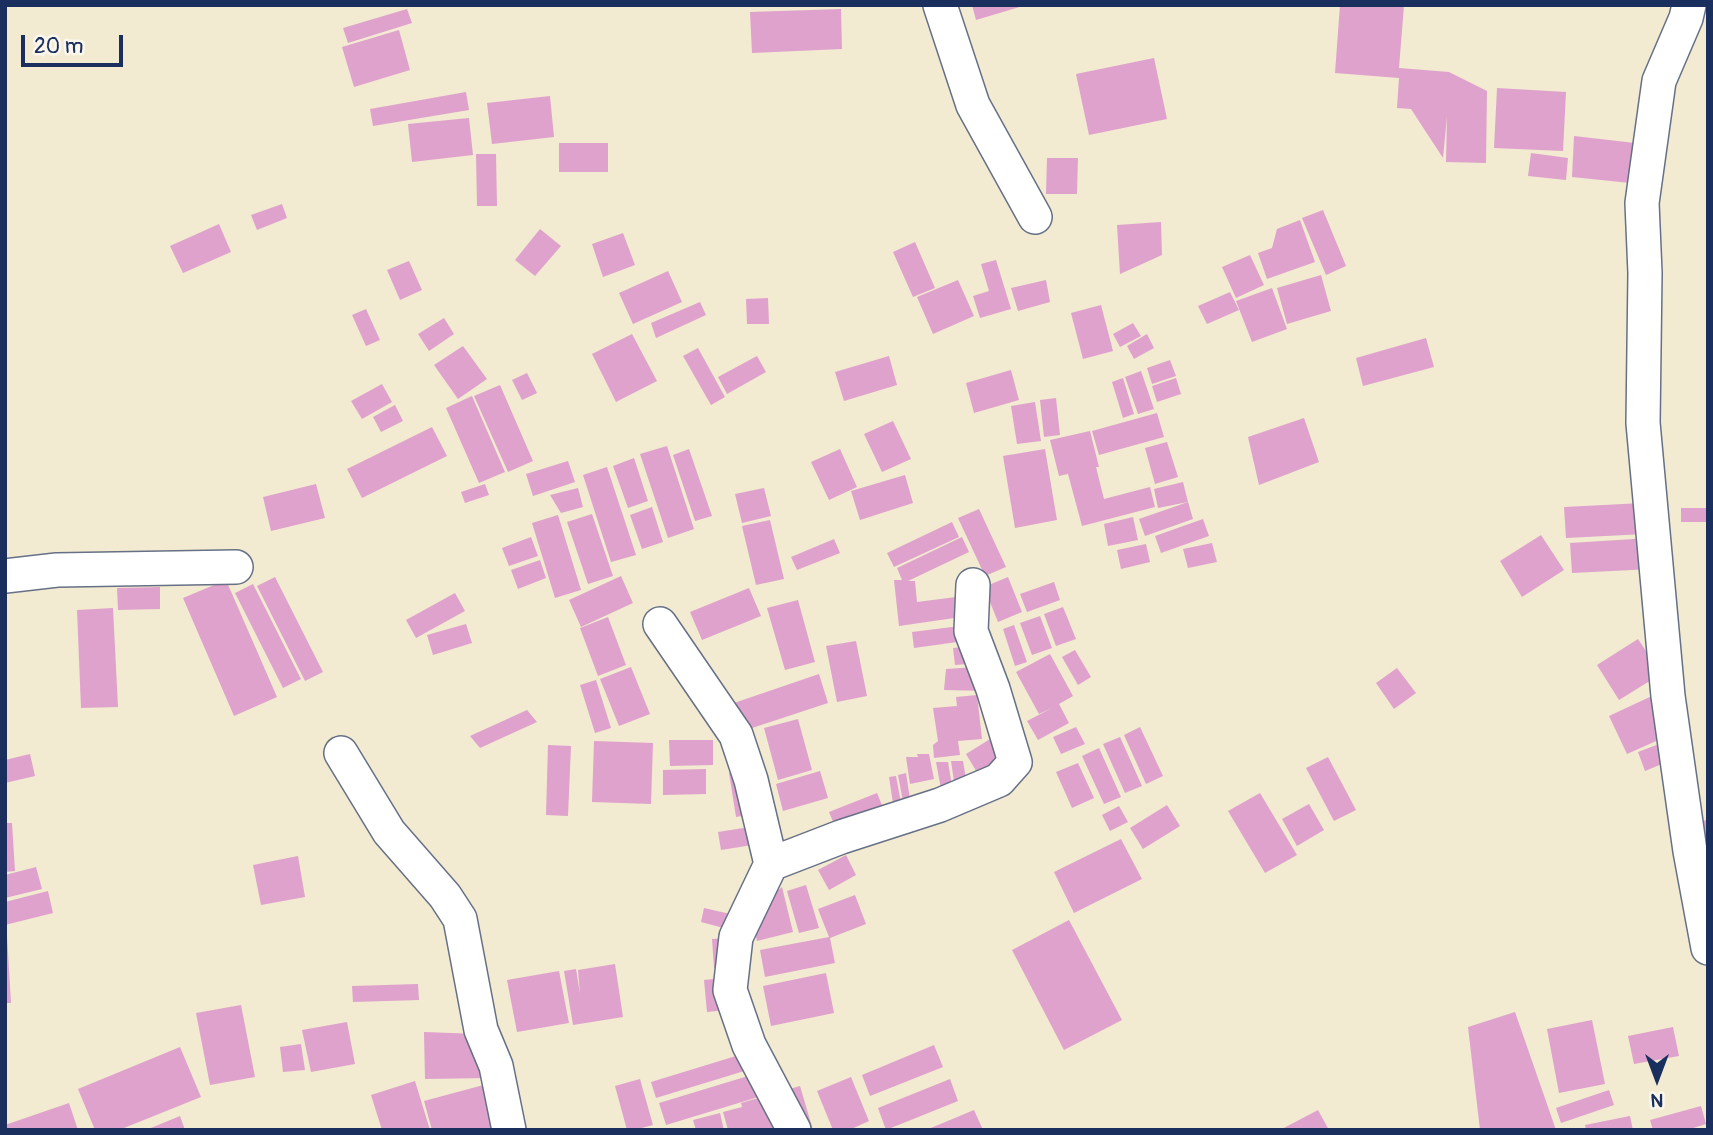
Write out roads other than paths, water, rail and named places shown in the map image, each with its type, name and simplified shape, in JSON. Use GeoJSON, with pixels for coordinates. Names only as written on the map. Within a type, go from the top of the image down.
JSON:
{"type":"FeatureCollection","features":[{"type":"Feature","properties":{"kind":"street"},"geometry":{"type":"LineString","coordinates":[[940,5],[973,105],[1035,217]]}},
{"type":"Feature","properties":{"kind":"street"},"geometry":{"type":"LineString","coordinates":[[1689,5],[1659,80],[1642,203],[1646,272],[1643,423],[1668,696],[1690,851],[1708,948]]}},
{"type":"Feature","properties":{"kind":"street"},"geometry":{"type":"LineString","coordinates":[[5,576],[57,570],[236,567]]}},
{"type":"Feature","properties":{"kind":"street"},"geometry":{"type":"LineString","coordinates":[[771,864],[841,836],[940,805],[999,780],[1015,762],[993,689],[971,631],[973,586]]}},
{"type":"Feature","properties":{"kind":"street"},"geometry":{"type":"LineString","coordinates":[[660,624],[736,735],[751,780],[771,864],[736,937],[730,990],[749,1045],[794,1130]]}},
{"type":"Feature","properties":{"kind":"street"},"geometry":{"type":"LineString","coordinates":[[341,753],[389,832],[445,896],[460,919],[481,1030],[496,1066],[509,1130]]}}]}
